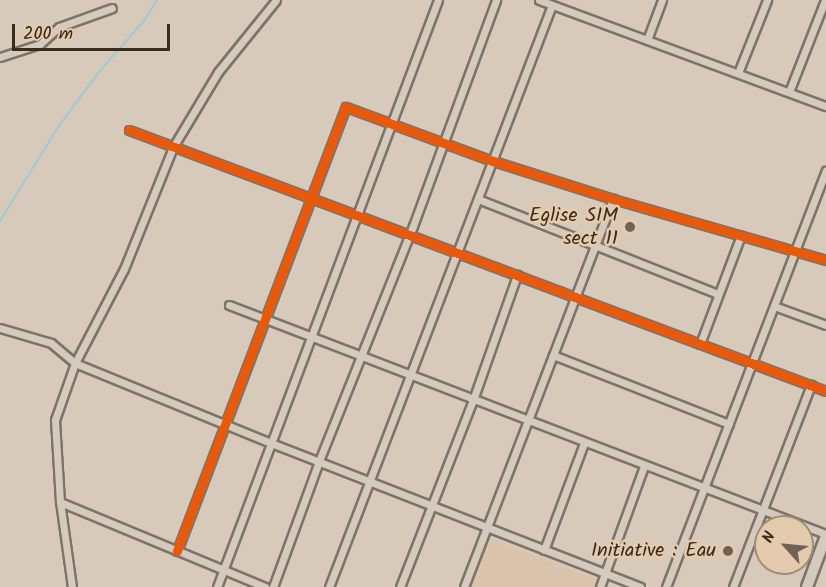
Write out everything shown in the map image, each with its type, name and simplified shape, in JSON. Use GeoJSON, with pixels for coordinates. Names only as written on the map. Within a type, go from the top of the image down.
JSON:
{"type":"FeatureCollection","features":[{"type":"Feature","properties":{"kind":"highway"},"geometry":{"type":"LineString","coordinates":[[807,587],[826,535]]}},
{"type":"Feature","properties":{"kind":"street"},"geometry":{"type":"LineString","coordinates":[[72,587],[60,502],[55,420],[75,363],[124,269],[173,147],[218,72],[276,0]]}},
{"type":"Feature","properties":{"kind":"street"},"geometry":{"type":"LineString","coordinates":[[217,587],[438,0]]}},
{"type":"Feature","properties":{"kind":"street"},"geometry":{"type":"LineString","coordinates":[[273,587],[319,461],[410,235],[496,0]]}},
{"type":"Feature","properties":{"kind":"street"},"geometry":{"type":"LineString","coordinates":[[539,0],[826,106]]}},
{"type":"Feature","properties":{"kind":"street"},"geometry":{"type":"LineString","coordinates":[[647,40],[662,0]]}},
{"type":"Feature","properties":{"kind":"street"},"geometry":{"type":"LineString","coordinates":[[738,73],[767,0]]}},
{"type":"Feature","properties":{"kind":"street"},"geometry":{"type":"LineString","coordinates":[[789,92],[825,0]]}},
{"type":"Feature","properties":{"kind":"street"},"geometry":{"type":"LineString","coordinates":[[328,587],[552,5]]}},
{"type":"Feature","properties":{"kind":"street"},"geometry":{"type":"LineString","coordinates":[[0,57],[40,44],[59,27],[112,8]]}},
{"type":"Feature","properties":{"kind":"street"},"geometry":{"type":"LineString","coordinates":[[177,551],[313,199],[346,107],[443,143],[613,199],[826,260]]}},
{"type":"Feature","properties":{"kind":"street"},"geometry":{"type":"LineString","coordinates":[[129,130],[826,391]]}},
{"type":"Feature","properties":{"kind":"street"},"geometry":{"type":"LineString","coordinates":[[666,587],[826,171]]}},
{"type":"Feature","properties":{"kind":"street"},"geometry":{"type":"LineString","coordinates":[[478,199],[718,294]]}},
{"type":"Feature","properties":{"kind":"street"},"geometry":{"type":"LineString","coordinates":[[464,587],[613,199]]}},
{"type":"Feature","properties":{"kind":"street"},"geometry":{"type":"LineString","coordinates":[[700,344],[741,235]]}},
{"type":"Feature","properties":{"kind":"street"},"geometry":{"type":"LineString","coordinates":[[400,587],[473,400],[517,275]]}},
{"type":"Feature","properties":{"kind":"street"},"geometry":{"type":"LineString","coordinates":[[230,305],[826,535]]}},
{"type":"Feature","properties":{"kind":"street"},"geometry":{"type":"LineString","coordinates":[[774,306],[826,325]]}},
{"type":"Feature","properties":{"kind":"street"},"geometry":{"type":"LineString","coordinates":[[0,328],[51,343],[75,363],[369,482],[640,587]]}},
{"type":"Feature","properties":{"kind":"street"},"geometry":{"type":"LineString","coordinates":[[553,355],[729,424]]}},
{"type":"Feature","properties":{"kind":"street"},"geometry":{"type":"LineString","coordinates":[[733,587],[811,385]]}},
{"type":"Feature","properties":{"kind":"street"},"geometry":{"type":"LineString","coordinates":[[544,550],[584,443]]}},
{"type":"Feature","properties":{"kind":"street"},"geometry":{"type":"LineString","coordinates":[[600,587],[644,466]]}},
{"type":"Feature","properties":{"kind":"street"},"geometry":{"type":"LineString","coordinates":[[60,502],[265,587]]}},
{"type":"Feature","properties":{"kind":"shaded area"},"geometry":{"type":"Polygon","coordinates":[[[490,538],[599,580],[596,587],[470,587],[490,538]]]}},
{"type":"Feature","properties":{"kind":"waterway"},"geometry":{"type":"LineString","coordinates":[[0,221],[59,126],[99,72],[144,21],[157,0]]}},
{"type":"Feature","properties":{"kind":"cycle path"},"geometry":{"type":"LineString","coordinates":[[177,551],[346,107],[493,161],[613,199],[826,260]]}},
{"type":"Feature","properties":{"kind":"cycle path"},"geometry":{"type":"LineString","coordinates":[[129,130],[826,391]]}},
{"type":"Feature","properties":{"kind":"place","name":"Eglise SIM sect 11"},"geometry":{"type":"Point","coordinates":[630,227]}},
{"type":"Feature","properties":{"kind":"place","name":"Initiative : Eau"},"geometry":{"type":"Point","coordinates":[728,551]}}]}
